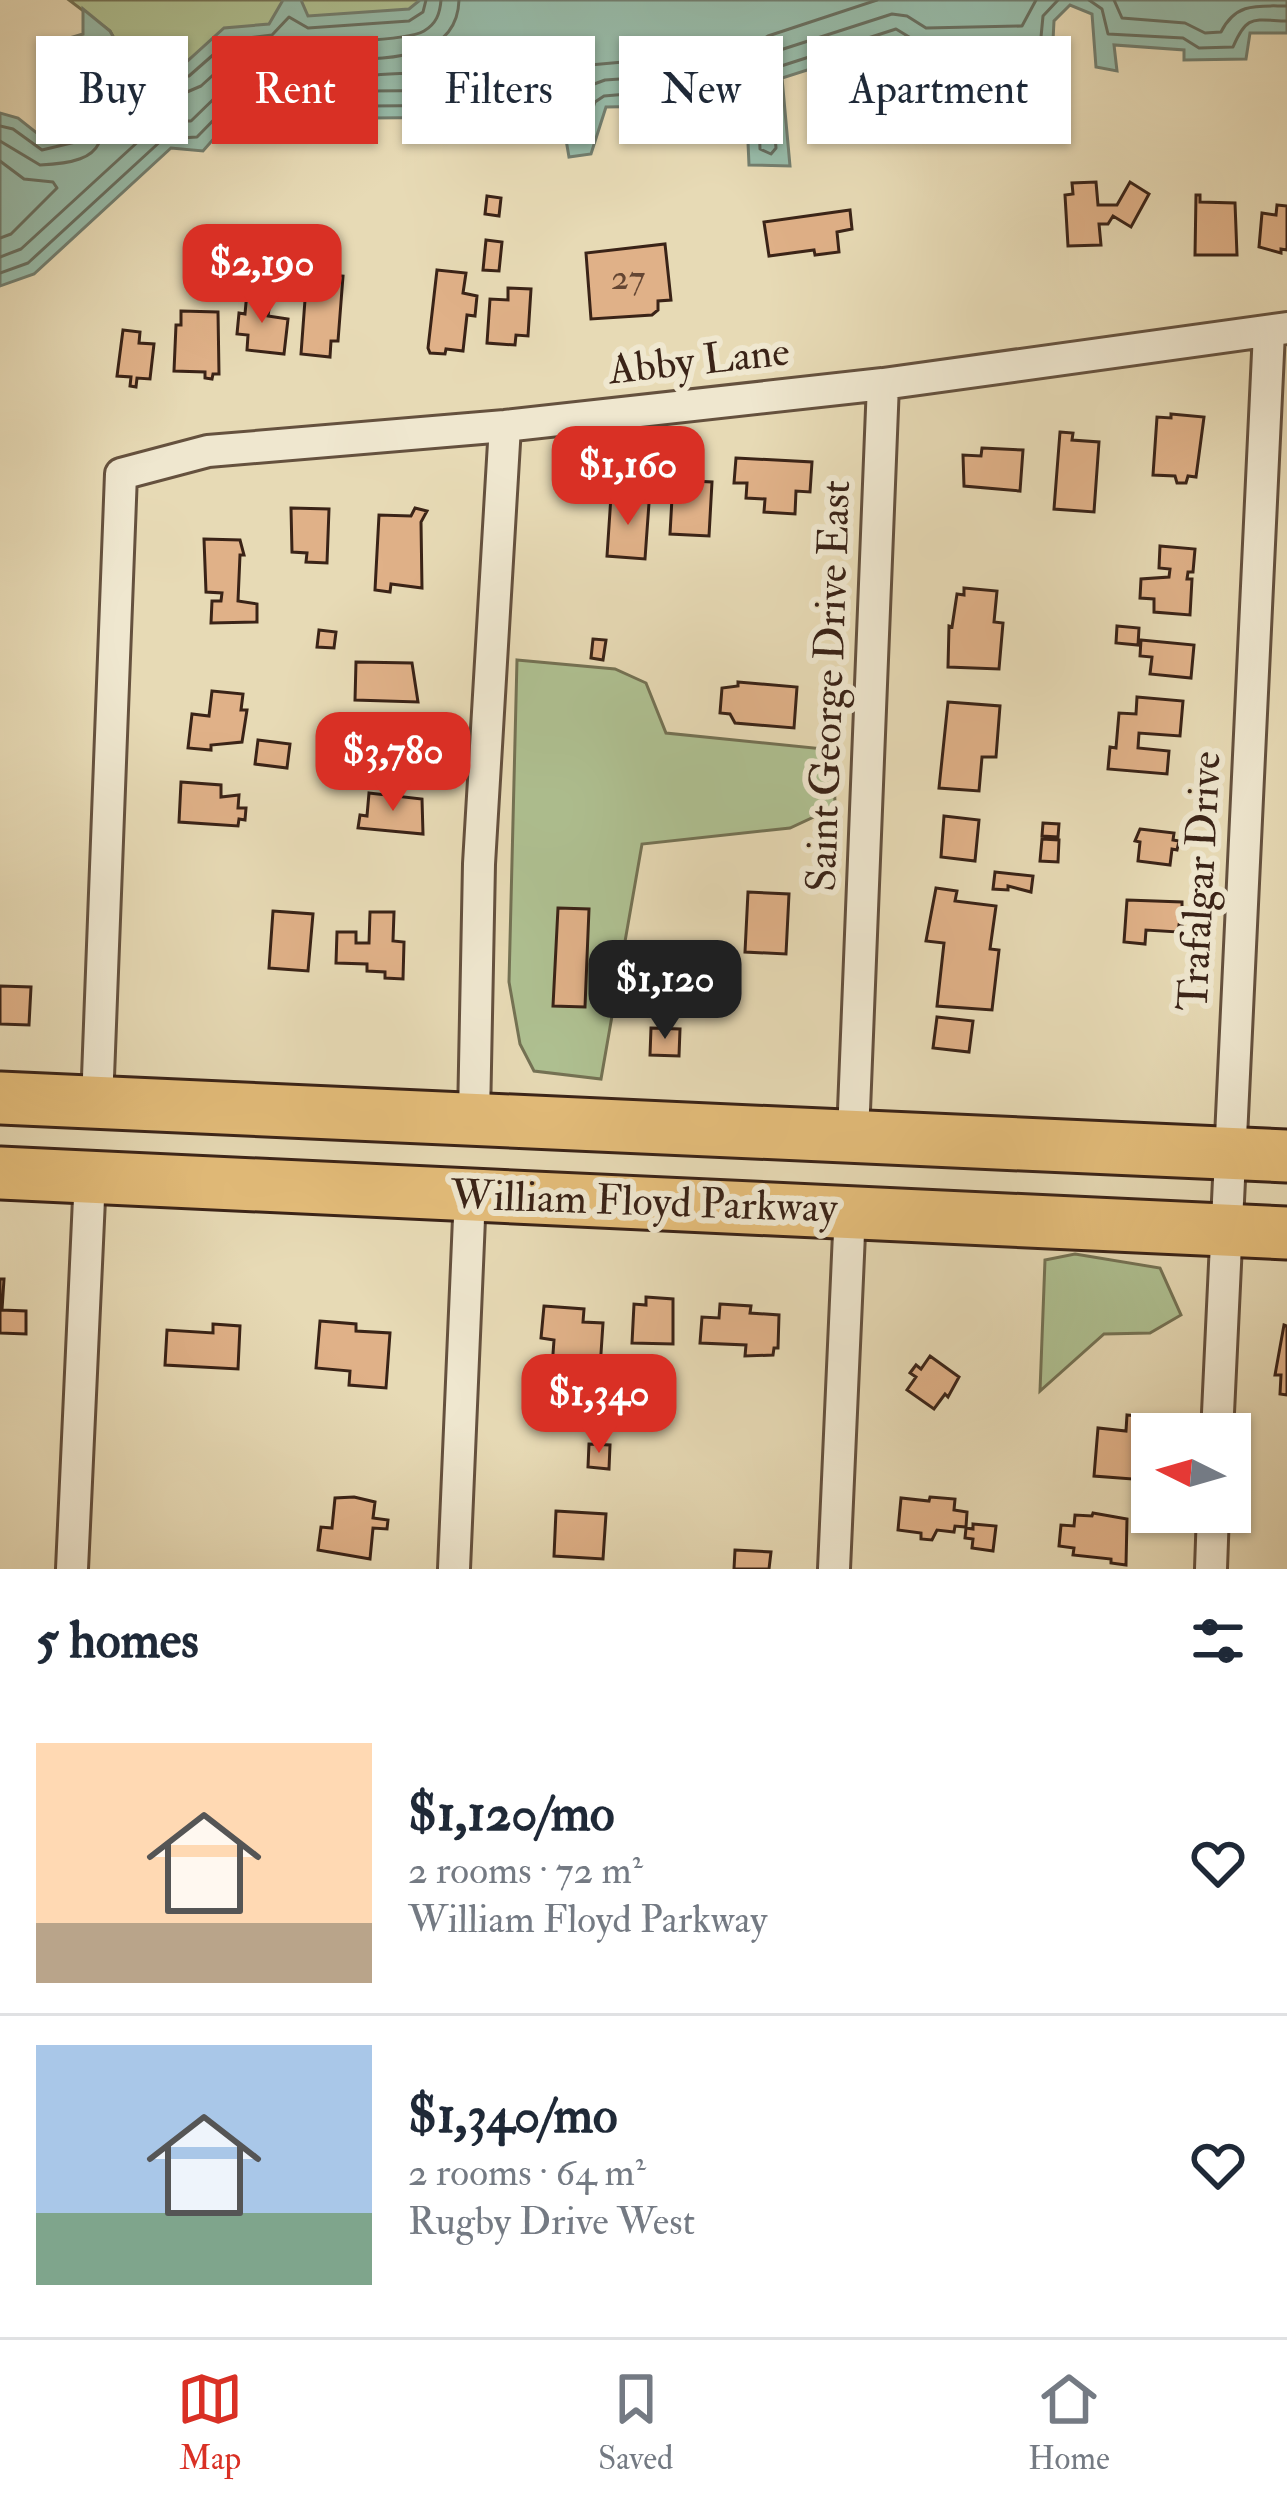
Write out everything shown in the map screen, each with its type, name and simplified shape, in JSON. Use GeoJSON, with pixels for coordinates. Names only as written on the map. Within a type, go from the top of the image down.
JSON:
{"type":"FeatureCollection","features":[{"type":"Feature","properties":{"kind":"highway","name":"William Floyd Parkway"},"geometry":{"type":"LineString","coordinates":[[0,1098],[1287,1156]]}},
{"type":"Feature","properties":{"kind":"highway","name":"William Floyd Parkway"},"geometry":{"type":"LineString","coordinates":[[0,1173],[1287,1233]]}},
{"type":"Feature","properties":{"kind":"street","name":"Abby Lane"},"geometry":{"type":"LineString","coordinates":[[97,1102],[121,475],[208,451],[505,426],[883,383],[1278,330]]}},
{"type":"Feature","properties":{"kind":"street","name":"Trafalgar Drive"},"geometry":{"type":"LineString","coordinates":[[1218,1413],[1231,1096],[1278,330]]}},
{"type":"Feature","properties":{"kind":"street","name":"Saint George Drive East"},"geometry":{"type":"LineString","coordinates":[[853,1136],[883,383]]}},
{"type":"Feature","properties":{"kind":"street"},"geometry":{"type":"LineString","coordinates":[[474,1117],[479,864],[505,426]]}},
{"type":"Feature","properties":{"kind":"street"},"geometry":{"type":"LineString","coordinates":[[72,1569],[90,1177]]}},
{"type":"Feature","properties":{"kind":"street"},"geometry":{"type":"LineString","coordinates":[[454,1569],[470,1195]]}},
{"type":"Feature","properties":{"kind":"street"},"geometry":{"type":"LineString","coordinates":[[834,1569],[850,1210]]}},
{"type":"Feature","properties":{"kind":"street"},"geometry":{"type":"LineString","coordinates":[[1210,1569],[1212,1533]]}},
{"type":"Feature","properties":{"kind":"shaded area"},"geometry":{"type":"Polygon","coordinates":[[[69,0],[542,0],[336,36],[212,36],[212,58],[188,62],[188,36],[113,36],[69,0]]]}},
{"type":"Feature","properties":{"kind":"shaded area"},"geometry":{"type":"Polygon","coordinates":[[[517,660],[615,669],[646,683],[666,733],[834,750],[835,807],[790,828],[642,844],[601,1079],[534,1071],[520,1044],[509,982],[517,660]]]}},
{"type":"Feature","properties":{"kind":"shaded area"},"geometry":{"type":"Polygon","coordinates":[[[1075,1254],[1160,1268],[1181,1315],[1150,1333],[1104,1334],[1040,1391],[1045,1260],[1075,1254]]]}},
{"type":"Feature","properties":{"kind":"water"},"geometry":{"type":"Polygon","coordinates":[[[283,0],[301,0],[308,16],[409,9],[420,0],[1287,0],[1287,33],[1250,33],[1246,59],[1184,60],[1184,50],[1114,45],[1117,71],[1096,67],[1092,14],[1070,5],[1054,21],[1053,36],[807,36],[807,70],[783,78],[783,36],[619,36],[619,107],[606,107],[595,141],[595,36],[402,36],[402,118],[378,118],[378,36],[215,36],[224,28],[269,24],[283,0]]]}},
{"type":"Feature","properties":{"kind":"water"},"geometry":{"type":"Polygon","coordinates":[[[83,9],[113,36],[76,36],[83,34],[83,9]]]}},
{"type":"Feature","properties":{"kind":"water"},"geometry":{"type":"Polygon","coordinates":[[[212,39],[212,141],[203,151],[171,148],[34,274],[0,286],[0,113],[18,118],[36,132],[36,144],[188,144],[188,60],[212,39]]]}},
{"type":"Feature","properties":{"kind":"water"},"geometry":{"type":"Polygon","coordinates":[[[783,89],[790,166],[749,165],[748,144],[783,144],[783,89]]]}},
{"type":"Feature","properties":{"kind":"water"},"geometry":{"type":"Polygon","coordinates":[[[567,144],[594,144],[591,154],[569,157],[567,144]]]}},
{"type":"Feature","properties":{"kind":"building"},"geometry":{"type":"Polygon","coordinates":[[[1096,182],[1098,205],[1117,205],[1130,182],[1149,194],[1131,227],[1113,216],[1108,224],[1099,224],[1101,245],[1068,246],[1065,195],[1073,194],[1072,183],[1096,182]]]}},
{"type":"Feature","properties":{"kind":"building"},"geometry":{"type":"Polygon","coordinates":[[[1196,195],[1200,202],[1235,203],[1237,255],[1195,255],[1196,195]]]}},
{"type":"Feature","properties":{"kind":"building"},"geometry":{"type":"Polygon","coordinates":[[[487,196],[501,198],[499,216],[485,214],[487,196]]]}},
{"type":"Feature","properties":{"kind":"building"},"geometry":{"type":"Polygon","coordinates":[[[1277,205],[1287,206],[1287,250],[1281,253],[1259,247],[1262,213],[1276,215],[1277,205]]]}},
{"type":"Feature","properties":{"kind":"building"},"geometry":{"type":"Polygon","coordinates":[[[850,210],[852,229],[837,232],[839,252],[769,256],[764,222],[850,210]]]}},
{"type":"Feature","properties":{"kind":"building"},"geometry":{"type":"Polygon","coordinates":[[[486,240],[502,242],[499,271],[483,270],[486,240]]]}},
{"type":"Feature","properties":{"kind":"building"},"geometry":{"type":"Polygon","coordinates":[[[665,244],[671,300],[658,301],[652,315],[591,319],[586,253],[665,244]]]}},
{"type":"Feature","properties":{"kind":"building"},"geometry":{"type":"Polygon","coordinates":[[[437,270],[466,273],[463,293],[477,296],[475,316],[467,315],[463,351],[430,353],[428,348],[437,270]]]}},
{"type":"Feature","properties":{"kind":"building"},"geometry":{"type":"Polygon","coordinates":[[[307,273],[343,276],[338,341],[331,341],[330,357],[301,354],[307,273]]]}},
{"type":"Feature","properties":{"kind":"building"},"geometry":{"type":"Polygon","coordinates":[[[508,288],[531,289],[528,336],[516,335],[515,345],[487,343],[490,299],[508,300],[508,288]]]}},
{"type":"Feature","properties":{"kind":"building"},"geometry":{"type":"Polygon","coordinates":[[[247,292],[271,295],[268,316],[288,319],[284,354],[247,350],[248,335],[237,334],[247,292]]]}},
{"type":"Feature","properties":{"kind":"building"},"geometry":{"type":"Polygon","coordinates":[[[181,311],[218,312],[219,374],[212,379],[205,378],[205,372],[174,371],[181,311]]]}},
{"type":"Feature","properties":{"kind":"building"},"geometry":{"type":"Polygon","coordinates":[[[123,330],[140,332],[139,343],[154,344],[150,379],[137,378],[136,387],[130,386],[131,377],[117,376],[123,330]]]}},
{"type":"Feature","properties":{"kind":"building"},"geometry":{"type":"Polygon","coordinates":[[[1171,414],[1204,417],[1196,477],[1188,476],[1186,483],[1177,483],[1175,476],[1153,475],[1157,417],[1171,418],[1171,414]]]}},
{"type":"Feature","properties":{"kind":"building"},"geometry":{"type":"Polygon","coordinates":[[[1060,432],[1073,433],[1072,440],[1099,442],[1094,512],[1054,509],[1060,432]]]}},
{"type":"Feature","properties":{"kind":"building"},"geometry":{"type":"Polygon","coordinates":[[[982,448],[1023,450],[1020,491],[964,486],[963,455],[981,456],[982,448]]]}},
{"type":"Feature","properties":{"kind":"building"},"geometry":{"type":"Polygon","coordinates":[[[736,458],[812,462],[810,492],[796,491],[795,514],[764,512],[765,499],[746,498],[747,483],[734,483],[736,458]]]}},
{"type":"Feature","properties":{"kind":"building"},"geometry":{"type":"Polygon","coordinates":[[[673,480],[712,482],[709,536],[670,534],[673,480]]]}},
{"type":"Feature","properties":{"kind":"building"},"geometry":{"type":"Polygon","coordinates":[[[611,496],[649,503],[645,559],[607,556],[611,496]]]}},
{"type":"Feature","properties":{"kind":"building"},"geometry":{"type":"Polygon","coordinates":[[[291,508],[329,509],[327,563],[306,562],[307,553],[292,552],[291,508]]]}},
{"type":"Feature","properties":{"kind":"building"},"geometry":{"type":"Polygon","coordinates":[[[415,508],[427,511],[421,522],[422,588],[391,584],[390,592],[375,590],[379,515],[411,516],[415,508]]]}},
{"type":"Feature","properties":{"kind":"building"},"geometry":{"type":"Polygon","coordinates":[[[204,539],[240,540],[244,555],[240,555],[238,601],[257,604],[257,622],[211,623],[212,601],[221,601],[222,593],[206,592],[204,539]]]}},
{"type":"Feature","properties":{"kind":"building"},"geometry":{"type":"Polygon","coordinates":[[[1160,546],[1195,549],[1193,572],[1188,572],[1187,579],[1192,579],[1190,615],[1154,612],[1154,599],[1140,598],[1141,579],[1169,577],[1170,569],[1159,568],[1160,546]]]}},
{"type":"Feature","properties":{"kind":"building"},"geometry":{"type":"Polygon","coordinates":[[[964,588],[997,591],[994,622],[1003,623],[999,669],[948,667],[949,626],[957,594],[964,595],[964,588]]]}},
{"type":"Feature","properties":{"kind":"building"},"geometry":{"type":"Polygon","coordinates":[[[1117,626],[1139,628],[1138,645],[1116,643],[1117,626]]]}},
{"type":"Feature","properties":{"kind":"building"},"geometry":{"type":"Polygon","coordinates":[[[319,630],[336,632],[334,648],[317,647],[319,630]]]}},
{"type":"Feature","properties":{"kind":"building"},"geometry":{"type":"Polygon","coordinates":[[[593,639],[606,640],[603,660],[591,658],[593,639]]]}},
{"type":"Feature","properties":{"kind":"building"},"geometry":{"type":"Polygon","coordinates":[[[1141,640],[1194,645],[1191,678],[1150,674],[1152,657],[1140,656],[1141,640]]]}},
{"type":"Feature","properties":{"kind":"building"},"geometry":{"type":"Polygon","coordinates":[[[356,662],[412,663],[418,702],[355,700],[356,662]]]}},
{"type":"Feature","properties":{"kind":"building"},"geometry":{"type":"Polygon","coordinates":[[[738,682],[797,687],[794,728],[735,723],[730,714],[720,713],[722,688],[738,686],[738,682]]]}},
{"type":"Feature","properties":{"kind":"building"},"geometry":{"type":"Polygon","coordinates":[[[212,691],[243,694],[241,710],[247,710],[242,742],[211,745],[211,750],[188,748],[192,714],[209,716],[212,691]]]}},
{"type":"Feature","properties":{"kind":"building"},"geometry":{"type":"Polygon","coordinates":[[[1137,697],[1183,701],[1180,736],[1139,733],[1138,748],[1169,751],[1167,774],[1108,769],[1110,747],[1116,748],[1119,713],[1136,714],[1137,697]]]}},
{"type":"Feature","properties":{"kind":"building"},"geometry":{"type":"Polygon","coordinates":[[[948,702],[1000,706],[996,757],[982,757],[979,791],[939,788],[948,702]]]}},
{"type":"Feature","properties":{"kind":"building"},"geometry":{"type":"Polygon","coordinates":[[[380,728],[413,731],[416,765],[410,769],[376,766],[380,728]]]}},
{"type":"Feature","properties":{"kind":"building"},"geometry":{"type":"Polygon","coordinates":[[[258,740],[290,744],[287,768],[255,764],[258,740]]]}},
{"type":"Feature","properties":{"kind":"building"},"geometry":{"type":"Polygon","coordinates":[[[181,782],[221,785],[221,797],[239,795],[238,808],[246,808],[245,820],[239,819],[238,826],[179,822],[181,782]]]}},
{"type":"Feature","properties":{"kind":"building"},"geometry":{"type":"Polygon","coordinates":[[[369,793],[422,799],[423,834],[358,828],[360,815],[367,816],[369,793]]]}},
{"type":"Feature","properties":{"kind":"building"},"geometry":{"type":"Polygon","coordinates":[[[944,816],[979,820],[975,861],[941,857],[944,816]]]}},
{"type":"Feature","properties":{"kind":"building"},"geometry":{"type":"Polygon","coordinates":[[[1043,823],[1059,824],[1058,837],[1042,836],[1043,823]]]}},
{"type":"Feature","properties":{"kind":"building"},"geometry":{"type":"Polygon","coordinates":[[[1140,829],[1174,833],[1173,840],[1179,841],[1177,850],[1172,849],[1170,865],[1138,861],[1140,842],[1135,841],[1140,829]]]}},
{"type":"Feature","properties":{"kind":"building"},"geometry":{"type":"Polygon","coordinates":[[[1042,839],[1059,840],[1058,862],[1040,861],[1042,839]]]}},
{"type":"Feature","properties":{"kind":"building"},"geometry":{"type":"Polygon","coordinates":[[[995,872],[1033,876],[1031,892],[1008,886],[1008,890],[993,889],[995,872]]]}},
{"type":"Feature","properties":{"kind":"building"},"geometry":{"type":"Polygon","coordinates":[[[936,888],[957,891],[955,901],[996,906],[990,949],[999,950],[992,1010],[937,1006],[944,943],[926,941],[936,888]]]}},
{"type":"Feature","properties":{"kind":"building"},"geometry":{"type":"Polygon","coordinates":[[[748,892],[789,894],[786,954],[745,952],[748,892]]]}},
{"type":"Feature","properties":{"kind":"building"},"geometry":{"type":"Polygon","coordinates":[[[1127,900],[1182,902],[1182,926],[1178,932],[1146,930],[1145,944],[1124,942],[1127,900]]]}},
{"type":"Feature","properties":{"kind":"building"},"geometry":{"type":"Polygon","coordinates":[[[558,908],[589,909],[585,1007],[553,1006],[558,908]]]}},
{"type":"Feature","properties":{"kind":"building"},"geometry":{"type":"Polygon","coordinates":[[[273,911],[313,914],[308,971],[269,968],[273,911]]]}},
{"type":"Feature","properties":{"kind":"building"},"geometry":{"type":"Polygon","coordinates":[[[370,912],[394,912],[393,941],[404,942],[403,979],[367,971],[367,964],[336,963],[337,932],[356,932],[356,943],[369,943],[370,912]]]}},
{"type":"Feature","properties":{"kind":"building"},"geometry":{"type":"Polygon","coordinates":[[[0,986],[31,987],[29,1025],[0,1024],[0,986]]]}},
{"type":"Feature","properties":{"kind":"building"},"geometry":{"type":"Polygon","coordinates":[[[937,1017],[973,1021],[969,1052],[933,1048],[937,1017]]]}},
{"type":"Feature","properties":{"kind":"building"},"geometry":{"type":"Polygon","coordinates":[[[651,1028],[680,1029],[679,1056],[650,1055],[651,1028]]]}},
{"type":"Feature","properties":{"kind":"building"},"geometry":{"type":"Polygon","coordinates":[[[0,1279],[4,1279],[2,1310],[26,1311],[26,1334],[0,1333],[0,1279]]]}},
{"type":"Feature","properties":{"kind":"building"},"geometry":{"type":"Polygon","coordinates":[[[646,1297],[673,1299],[673,1344],[632,1343],[634,1304],[646,1305],[646,1297]]]}},
{"type":"Feature","properties":{"kind":"building"},"geometry":{"type":"Polygon","coordinates":[[[720,1304],[751,1306],[750,1313],[779,1315],[778,1348],[773,1355],[745,1356],[746,1345],[700,1343],[702,1317],[719,1318],[720,1304]]]}},
{"type":"Feature","properties":{"kind":"building"},"geometry":{"type":"Polygon","coordinates":[[[544,1306],[584,1309],[583,1322],[603,1323],[598,1399],[550,1395],[554,1340],[541,1338],[544,1306]]]}},
{"type":"Feature","properties":{"kind":"building"},"geometry":{"type":"Polygon","coordinates":[[[320,1321],[356,1324],[356,1331],[390,1333],[386,1388],[349,1385],[350,1371],[316,1368],[320,1321]]]}},
{"type":"Feature","properties":{"kind":"building"},"geometry":{"type":"Polygon","coordinates":[[[213,1324],[240,1326],[238,1369],[165,1365],[167,1330],[213,1333],[213,1324]]]}},
{"type":"Feature","properties":{"kind":"building"},"geometry":{"type":"Polygon","coordinates":[[[1284,1325],[1287,1395],[1280,1394],[1281,1375],[1275,1375],[1284,1325]]]}},
{"type":"Feature","properties":{"kind":"building"},"geometry":{"type":"Polygon","coordinates":[[[930,1356],[959,1377],[948,1397],[945,1394],[934,1409],[907,1390],[916,1377],[910,1373],[916,1365],[921,1369],[930,1356]]]}},
{"type":"Feature","properties":{"kind":"building"},"geometry":{"type":"Polygon","coordinates":[[[645,1373],[658,1374],[656,1399],[644,1398],[643,1407],[624,1405],[627,1376],[645,1378],[645,1373]]]}},
{"type":"Feature","properties":{"kind":"building"},"geometry":{"type":"Polygon","coordinates":[[[1127,1415],[1131,1415],[1131,1479],[1094,1476],[1098,1428],[1126,1431],[1127,1415]]]}},
{"type":"Feature","properties":{"kind":"building"},"geometry":{"type":"Polygon","coordinates":[[[589,1444],[610,1445],[609,1469],[588,1467],[589,1444]]]}},
{"type":"Feature","properties":{"kind":"building"},"geometry":{"type":"Polygon","coordinates":[[[930,1497],[955,1499],[954,1510],[967,1512],[966,1527],[955,1526],[954,1532],[937,1530],[932,1540],[921,1539],[921,1533],[898,1530],[901,1498],[929,1501],[930,1497]]]}},
{"type":"Feature","properties":{"kind":"building"},"geometry":{"type":"Polygon","coordinates":[[[335,1498],[375,1502],[373,1518],[388,1520],[387,1529],[373,1528],[370,1559],[318,1550],[321,1527],[332,1528],[335,1498]]]}},
{"type":"Feature","properties":{"kind":"building"},"geometry":{"type":"Polygon","coordinates":[[[556,1511],[606,1514],[603,1559],[554,1556],[556,1511]]]}},
{"type":"Feature","properties":{"kind":"building"},"geometry":{"type":"Polygon","coordinates":[[[1075,1515],[1127,1519],[1126,1565],[1073,1555],[1074,1548],[1059,1546],[1061,1525],[1074,1526],[1075,1515]]]}},
{"type":"Feature","properties":{"kind":"building"},"geometry":{"type":"Polygon","coordinates":[[[973,1524],[996,1526],[993,1551],[972,1548],[973,1539],[965,1538],[966,1528],[973,1529],[973,1524]]]}},
{"type":"Feature","properties":{"kind":"building"},"geometry":{"type":"Polygon","coordinates":[[[735,1550],[771,1552],[769,1569],[734,1569],[735,1550]]]}}]}
